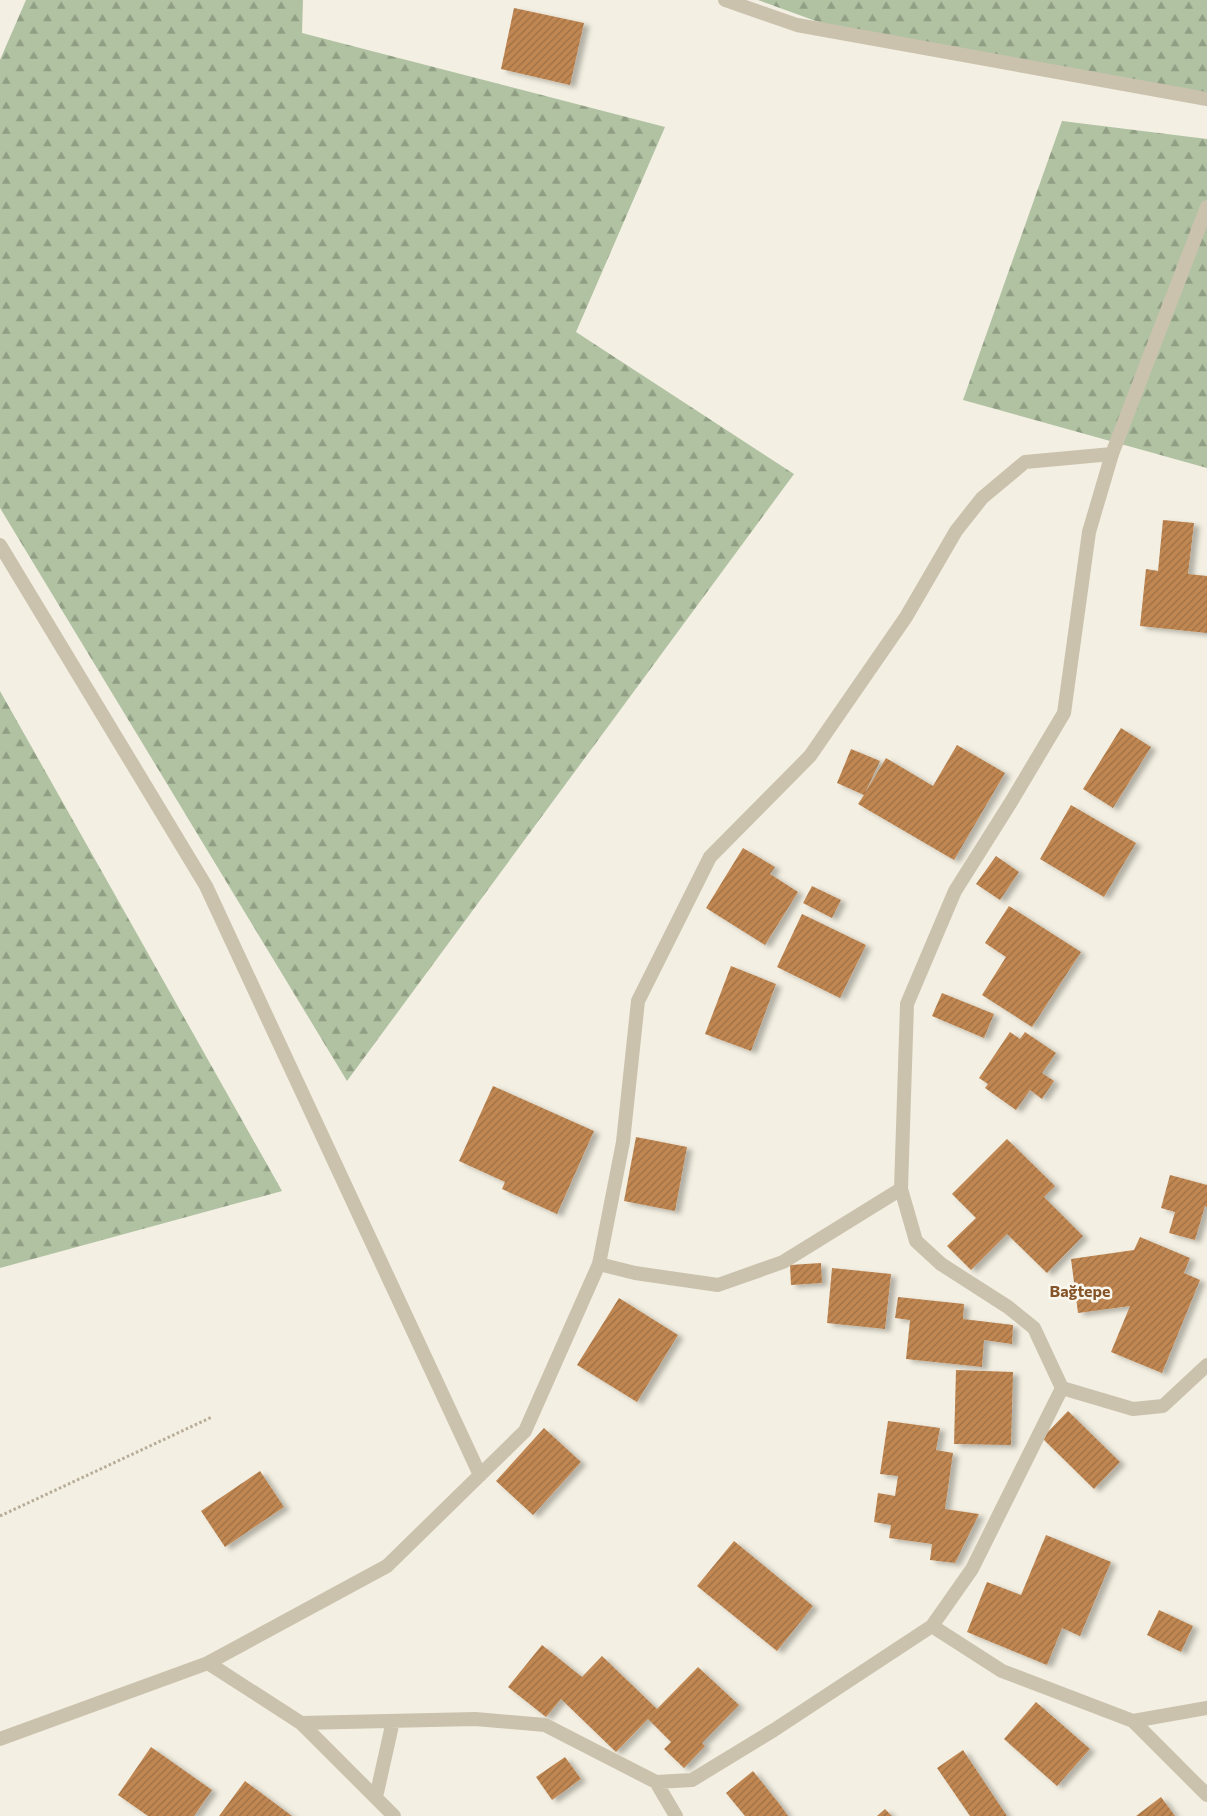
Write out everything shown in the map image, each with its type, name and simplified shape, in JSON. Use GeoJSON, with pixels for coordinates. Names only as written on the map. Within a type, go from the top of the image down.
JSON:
{"type":"FeatureCollection","features":[{"type":"Feature","properties":{"kind":"street"},"geometry":{"type":"LineString","coordinates":[[725,0],[797,25],[1207,99]]}},
{"type":"Feature","properties":{"kind":"street"},"geometry":{"type":"LineString","coordinates":[[1207,207],[1112,454],[1089,532],[1064,713],[956,891],[906,1004],[901,1189],[916,1241],[941,1264],[1008,1307],[1034,1328],[1062,1388],[1133,1409],[1163,1406],[1207,1365]]}},
{"type":"Feature","properties":{"kind":"street"},"geometry":{"type":"LineString","coordinates":[[0,1739],[208,1663],[387,1566],[525,1431],[599,1264],[623,1142],[638,1002],[710,857],[810,756],[906,617],[956,531],[982,498],[1025,462],[1112,454]]}},
{"type":"Feature","properties":{"kind":"street"},"geometry":{"type":"LineString","coordinates":[[0,545],[206,886],[480,1475]]}},
{"type":"Feature","properties":{"kind":"street"},"geometry":{"type":"LineString","coordinates":[[599,1264],[635,1273],[718,1285],[783,1262],[901,1189]]}},
{"type":"Feature","properties":{"kind":"street"},"geometry":{"type":"LineString","coordinates":[[300,1723],[475,1719],[545,1724],[656,1782],[692,1780],[774,1730],[932,1626],[972,1569],[1062,1388]]}},
{"type":"Feature","properties":{"kind":"street"},"geometry":{"type":"LineString","coordinates":[[932,1626],[1002,1671],[1133,1722],[1207,1795]]}},
{"type":"Feature","properties":{"kind":"street"},"geometry":{"type":"LineString","coordinates":[[208,1663],[300,1723],[394,1816]]}},
{"type":"Feature","properties":{"kind":"street"},"geometry":{"type":"LineString","coordinates":[[1133,1722],[1207,1708]]}},
{"type":"Feature","properties":{"kind":"street"},"geometry":{"type":"LineString","coordinates":[[376,1797],[393,1721]]}},
{"type":"Feature","properties":{"kind":"street"},"geometry":{"type":"LineString","coordinates":[[656,1782],[676,1816]]}},
{"type":"Feature","properties":{"kind":"path"},"geometry":{"type":"LineString","coordinates":[[0,1516],[212,1416]]}},
{"type":"Feature","properties":{"kind":"green space"},"geometry":{"type":"Polygon","coordinates":[[[26,0],[303,0],[302,33],[665,127],[576,332],[794,474],[347,1081],[0,508],[0,60],[26,0]]]}},
{"type":"Feature","properties":{"kind":"green space"},"geometry":{"type":"Polygon","coordinates":[[[758,0],[1207,0],[1207,97],[857,36],[758,0]]]}},
{"type":"Feature","properties":{"kind":"green space"},"geometry":{"type":"Polygon","coordinates":[[[1062,121],[1207,139],[1207,468],[963,400],[1062,121]]]}},
{"type":"Feature","properties":{"kind":"green space"},"geometry":{"type":"Polygon","coordinates":[[[0,691],[282,1191],[0,1268],[0,691]]]}},
{"type":"Feature","properties":{"kind":"building"},"geometry":{"type":"Polygon","coordinates":[[[514,8],[584,23],[570,85],[501,69],[514,8]]]}},
{"type":"Feature","properties":{"kind":"building"},"geometry":{"type":"Polygon","coordinates":[[[1163,520],[1194,523],[1188,574],[1207,576],[1207,633],[1140,626],[1146,569],[1158,571],[1163,520]]]}},
{"type":"Feature","properties":{"kind":"building"},"geometry":{"type":"Polygon","coordinates":[[[1121,728],[1151,747],[1113,808],[1083,789],[1121,728]]]}},
{"type":"Feature","properties":{"kind":"building"},"geometry":{"type":"Polygon","coordinates":[[[957,745],[1005,773],[954,860],[858,804],[864,795],[837,783],[851,749],[880,761],[865,793],[886,758],[933,786],[957,745]]]}},
{"type":"Feature","properties":{"kind":"building"},"geometry":{"type":"Polygon","coordinates":[[[1071,805],[1136,843],[1104,897],[1040,859],[1071,805]]]}},
{"type":"Feature","properties":{"kind":"building"},"geometry":{"type":"Polygon","coordinates":[[[743,848],[775,867],[770,874],[798,892],[765,945],[706,908],[743,848]]]}},
{"type":"Feature","properties":{"kind":"building"},"geometry":{"type":"Polygon","coordinates":[[[996,856],[1019,872],[1000,900],[976,884],[996,856]]]}},
{"type":"Feature","properties":{"kind":"building"},"geometry":{"type":"Polygon","coordinates":[[[812,886],[841,900],[832,918],[803,903],[812,886]]]}},
{"type":"Feature","properties":{"kind":"building"},"geometry":{"type":"Polygon","coordinates":[[[1009,906],[1081,952],[1032,1027],[982,995],[1006,957],[985,943],[1009,906]]]}},
{"type":"Feature","properties":{"kind":"building"},"geometry":{"type":"Polygon","coordinates":[[[802,914],[866,945],[840,998],[777,967],[802,914]]]}},
{"type":"Feature","properties":{"kind":"building"},"geometry":{"type":"Polygon","coordinates":[[[731,966],[776,984],[751,1051],[705,1034],[731,966]]]}},
{"type":"Feature","properties":{"kind":"building"},"geometry":{"type":"Polygon","coordinates":[[[942,993],[994,1014],[984,1038],[932,1016],[942,993]]]}},
{"type":"Feature","properties":{"kind":"building"},"geometry":{"type":"Polygon","coordinates":[[[1010,1032],[1020,1039],[1025,1032],[1056,1053],[1042,1073],[1054,1081],[1042,1099],[1030,1090],[1016,1110],[985,1088],[988,1084],[979,1078],[1010,1032]]]}},
{"type":"Feature","properties":{"kind":"building"},"geometry":{"type":"Polygon","coordinates":[[[493,1086],[594,1131],[557,1214],[502,1189],[505,1182],[459,1161],[493,1086]]]}},
{"type":"Feature","properties":{"kind":"building"},"geometry":{"type":"Polygon","coordinates":[[[636,1137],[687,1147],[675,1211],[624,1201],[636,1137]]]}},
{"type":"Feature","properties":{"kind":"building"},"geometry":{"type":"Polygon","coordinates":[[[1007,1139],[1055,1186],[1044,1197],[1083,1236],[1047,1273],[1007,1234],[971,1270],[947,1246],[976,1218],[952,1194],[1007,1139]]]}},
{"type":"Feature","properties":{"kind":"building"},"geometry":{"type":"Polygon","coordinates":[[[1170,1175],[1207,1185],[1207,1207],[1205,1206],[1195,1240],[1169,1233],[1175,1212],[1161,1208],[1170,1175]]]}},
{"type":"Feature","properties":{"kind":"building"},"geometry":{"type":"Polygon","coordinates":[[[1140,1237],[1190,1258],[1184,1273],[1200,1280],[1162,1373],[1111,1352],[1130,1306],[1078,1313],[1071,1259],[1134,1250],[1140,1237]]]}},
{"type":"Feature","properties":{"kind":"building"},"geometry":{"type":"Polygon","coordinates":[[[821,1263],[822,1283],[791,1285],[790,1265],[821,1263]]]}},
{"type":"Feature","properties":{"kind":"building"},"geometry":{"type":"Polygon","coordinates":[[[832,1268],[891,1274],[885,1329],[827,1323],[832,1268]]]}},
{"type":"Feature","properties":{"kind":"building"},"geometry":{"type":"Polygon","coordinates":[[[898,1297],[964,1304],[963,1319],[1013,1325],[1012,1344],[984,1340],[982,1367],[906,1359],[910,1320],[895,1318],[898,1297]]]}},
{"type":"Feature","properties":{"kind":"building"},"geometry":{"type":"Polygon","coordinates":[[[619,1298],[678,1335],[637,1402],[577,1365],[619,1298]]]}},
{"type":"Feature","properties":{"kind":"building"},"geometry":{"type":"Polygon","coordinates":[[[956,1370],[1013,1372],[1011,1445],[954,1444],[956,1370]]]}},
{"type":"Feature","properties":{"kind":"building"},"geometry":{"type":"Polygon","coordinates":[[[1068,1411],[1120,1462],[1094,1489],[1042,1438],[1068,1411]]]}},
{"type":"Feature","properties":{"kind":"building"},"geometry":{"type":"Polygon","coordinates":[[[888,1421],[940,1428],[936,1450],[953,1453],[945,1509],[979,1514],[955,1563],[930,1560],[932,1544],[889,1538],[891,1525],[874,1522],[878,1493],[895,1496],[898,1476],[880,1474],[888,1421]]]}},
{"type":"Feature","properties":{"kind":"building"},"geometry":{"type":"Polygon","coordinates":[[[544,1428],[581,1462],[533,1515],[496,1481],[544,1428]]]}},
{"type":"Feature","properties":{"kind":"building"},"geometry":{"type":"Polygon","coordinates":[[[260,1471],[284,1507],[225,1547],[201,1511],[260,1471]]]}},
{"type":"Feature","properties":{"kind":"building"},"geometry":{"type":"Polygon","coordinates":[[[1046,1535],[1111,1562],[1080,1636],[1062,1628],[1047,1665],[967,1632],[987,1582],[1021,1595],[1046,1535]]]}},
{"type":"Feature","properties":{"kind":"building"},"geometry":{"type":"Polygon","coordinates":[[[734,1541],[813,1606],[777,1651],[697,1586],[734,1541]]]}},
{"type":"Feature","properties":{"kind":"building"},"geometry":{"type":"Polygon","coordinates":[[[1159,1610],[1193,1626],[1181,1652],[1147,1635],[1159,1610]]]}},
{"type":"Feature","properties":{"kind":"building"},"geometry":{"type":"Polygon","coordinates":[[[542,1645],[582,1677],[602,1656],[657,1709],[698,1667],[739,1705],[702,1743],[705,1746],[684,1768],[664,1749],[671,1742],[648,1719],[616,1752],[561,1699],[546,1717],[508,1687],[542,1645]]]}},
{"type":"Feature","properties":{"kind":"building"},"geometry":{"type":"Polygon","coordinates":[[[1036,1702],[1090,1749],[1057,1786],[1004,1739],[1036,1702]]]}},
{"type":"Feature","properties":{"kind":"building"},"geometry":{"type":"Polygon","coordinates":[[[151,1747],[212,1790],[194,1816],[148,1816],[118,1795],[151,1747]]]}},
{"type":"Feature","properties":{"kind":"building"},"geometry":{"type":"Polygon","coordinates":[[[963,1750],[1007,1816],[970,1816],[937,1768],[963,1750]]]}},
{"type":"Feature","properties":{"kind":"building"},"geometry":{"type":"Polygon","coordinates":[[[565,1757],[581,1779],[552,1800],[536,1777],[565,1757]]]}},
{"type":"Feature","properties":{"kind":"building"},"geometry":{"type":"Polygon","coordinates":[[[753,1771],[788,1816],[745,1816],[726,1793],[753,1771]]]}},
{"type":"Feature","properties":{"kind":"building"},"geometry":{"type":"Polygon","coordinates":[[[245,1781],[292,1816],[219,1816],[245,1781]]]}},
{"type":"Feature","properties":{"kind":"building"},"geometry":{"type":"Polygon","coordinates":[[[1161,1797],[1175,1816],[1136,1816],[1161,1797]]]}},
{"type":"Feature","properties":{"kind":"building"},"geometry":{"type":"Polygon","coordinates":[[[885,1809],[892,1816],[877,1816],[885,1809]]]}},
{"type":"Feature","properties":{"kind":"district","name":"Bağtepe"},"geometry":{"type":"Point","coordinates":[1080,1290]}}]}
